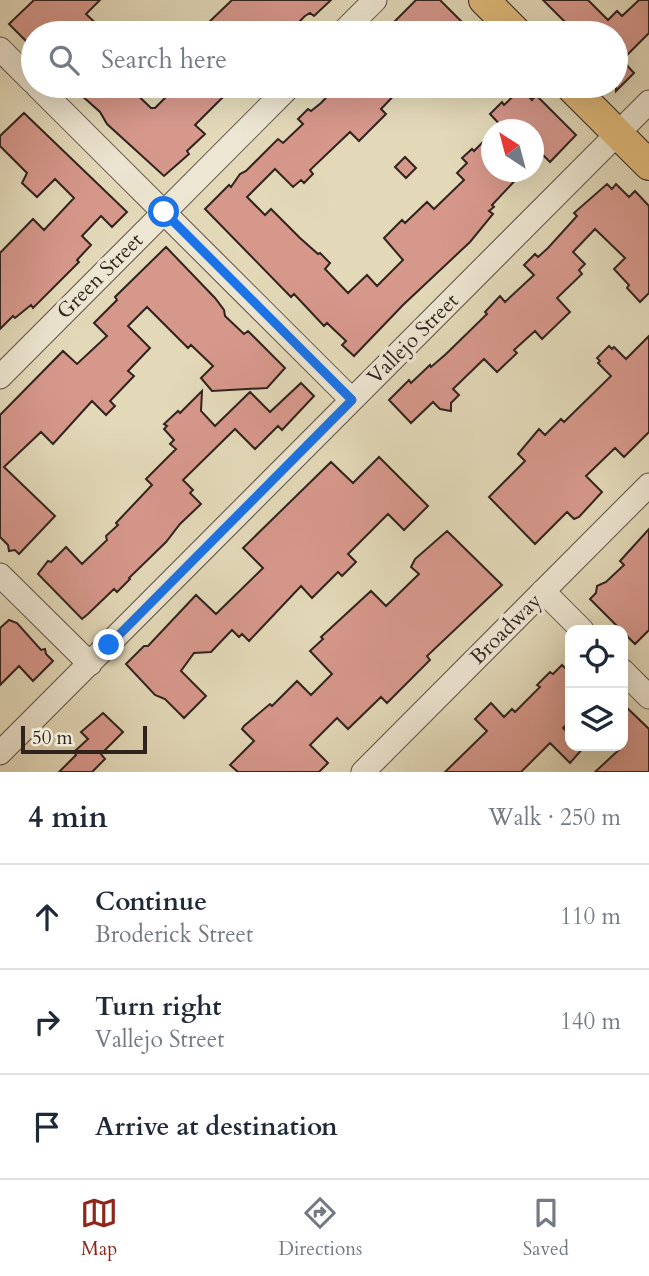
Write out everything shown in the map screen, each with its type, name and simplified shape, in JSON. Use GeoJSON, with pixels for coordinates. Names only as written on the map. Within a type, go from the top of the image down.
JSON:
{"type":"FeatureCollection","features":[{"type":"Feature","properties":{"kind":"main road"},"geometry":{"type":"LineString","coordinates":[[484,0],[505,21]]}},
{"type":"Feature","properties":{"kind":"main road"},"geometry":{"type":"LineString","coordinates":[[582,98],[649,164]]}},
{"type":"Feature","properties":{"kind":"street"},"geometry":{"type":"LineString","coordinates":[[354,21],[375,0]]}},
{"type":"Feature","properties":{"kind":"street"},"geometry":{"type":"LineString","coordinates":[[0,49],[21,70]]}},
{"type":"Feature","properties":{"kind":"street"},"geometry":{"type":"LineString","coordinates":[[49,98],[352,400]]}},
{"type":"Feature","properties":{"kind":"street","name":"Green Street"},"geometry":{"type":"LineString","coordinates":[[0,377],[278,98]]}},
{"type":"Feature","properties":{"kind":"street","name":"Vallejo Street"},"geometry":{"type":"LineString","coordinates":[[0,753],[649,102]]}},
{"type":"Feature","properties":{"kind":"street","name":"Broadway"},"geometry":{"type":"LineString","coordinates":[[363,772],[649,485]]}},
{"type":"Feature","properties":{"kind":"street"},"geometry":{"type":"LineString","coordinates":[[0,575],[90,664]]}},
{"type":"Feature","properties":{"kind":"street"},"geometry":{"type":"LineString","coordinates":[[543,591],[577,625]]}},
{"type":"Feature","properties":{"kind":"street"},"geometry":{"type":"LineString","coordinates":[[628,676],[649,697]]}},
{"type":"Feature","properties":{"kind":"building"},"geometry":{"type":"Polygon","coordinates":[[[34,0],[100,0],[86,14],[93,21],[21,21],[21,36],[9,24],[34,0]]]}},
{"type":"Feature","properties":{"kind":"building"},"geometry":{"type":"Polygon","coordinates":[[[232,0],[331,0],[314,16],[310,13],[300,21],[210,21],[232,0]]]}},
{"type":"Feature","properties":{"kind":"building"},"geometry":{"type":"Polygon","coordinates":[[[416,0],[440,0],[461,21],[395,21],[416,0]]]}},
{"type":"Feature","properties":{"kind":"building"},"geometry":{"type":"Polygon","coordinates":[[[543,0],[588,0],[608,20],[617,11],[622,16],[639,0],[649,0],[649,33],[628,54],[628,21],[564,21],[543,0]]]}},
{"type":"Feature","properties":{"kind":"building"},"geometry":{"type":"Polygon","coordinates":[[[628,66],[634,73],[628,79],[628,66]]]}},
{"type":"Feature","properties":{"kind":"building"},"geometry":{"type":"Polygon","coordinates":[[[84,98],[141,98],[151,108],[155,108],[165,98],[222,98],[195,125],[205,134],[187,151],[189,154],[164,176],[107,124],[100,112],[84,98]]]}},
{"type":"Feature","properties":{"kind":"building"},"geometry":{"type":"Polygon","coordinates":[[[326,98],[392,98],[381,109],[386,114],[359,141],[350,132],[310,170],[313,174],[304,183],[301,180],[293,187],[275,169],[247,197],[265,215],[271,209],[300,238],[320,253],[330,263],[325,269],[348,293],[367,275],[377,286],[403,260],[384,238],[402,220],[405,223],[427,202],[434,209],[464,180],[457,173],[467,163],[462,158],[472,149],[474,151],[481,144],[481,182],[514,182],[492,205],[494,207],[489,211],[493,214],[470,242],[354,356],[342,345],[346,341],[327,323],[324,326],[294,294],[291,297],[205,209],[229,185],[231,187],[240,174],[278,139],[283,143],[303,124],[298,119],[308,109],[311,111],[326,98]]]}},
{"type":"Feature","properties":{"kind":"building"},"geometry":{"type":"Polygon","coordinates":[[[511,98],[539,98],[576,135],[550,162],[544,156],[544,119],[495,119],[490,114],[502,102],[504,105],[511,98]]]}},
{"type":"Feature","properties":{"kind":"building"},"geometry":{"type":"Polygon","coordinates":[[[24,113],[127,212],[112,227],[101,216],[82,236],[91,245],[77,260],[79,262],[33,308],[31,305],[15,318],[13,316],[0,329],[0,253],[33,219],[44,230],[74,198],[55,179],[37,197],[22,183],[27,173],[0,146],[0,136],[24,113]]]}},
{"type":"Feature","properties":{"kind":"building"},"geometry":{"type":"Polygon","coordinates":[[[405,157],[416,168],[406,178],[395,167],[405,157]]]}},
{"type":"Feature","properties":{"kind":"building"},"geometry":{"type":"Polygon","coordinates":[[[607,184],[612,189],[616,184],[629,197],[635,191],[649,206],[649,293],[640,302],[627,288],[629,285],[614,269],[625,258],[595,229],[573,252],[585,264],[579,270],[582,274],[557,298],[570,312],[542,339],[535,331],[514,350],[517,353],[497,372],[484,359],[453,389],[459,395],[451,403],[451,411],[440,409],[433,402],[411,423],[389,400],[409,380],[411,383],[446,354],[487,314],[485,312],[500,296],[505,302],[534,275],[524,265],[535,254],[538,257],[548,248],[577,216],[574,213],[607,184]]]}},
{"type":"Feature","properties":{"kind":"building"},"geometry":{"type":"Polygon","coordinates":[[[166,247],[215,298],[225,316],[244,334],[248,331],[285,368],[267,388],[212,391],[201,378],[213,366],[191,345],[188,348],[147,307],[128,326],[150,348],[128,371],[134,376],[110,401],[115,406],[106,415],[92,401],[53,444],[41,432],[4,467],[55,516],[19,554],[15,550],[9,551],[8,545],[0,537],[0,415],[63,351],[77,364],[107,336],[94,323],[117,300],[115,297],[166,247]]]}},
{"type":"Feature","properties":{"kind":"building"},"geometry":{"type":"Polygon","coordinates":[[[649,336],[649,432],[624,457],[615,448],[586,476],[602,492],[579,517],[574,519],[567,512],[535,544],[489,497],[525,461],[518,454],[539,429],[545,435],[561,419],[564,422],[611,376],[598,363],[600,361],[597,358],[609,346],[612,349],[614,347],[626,359],[649,336]]]}},
{"type":"Feature","properties":{"kind":"building"},"geometry":{"type":"Polygon","coordinates":[[[301,383],[314,396],[282,430],[278,426],[255,449],[235,429],[183,480],[193,490],[190,493],[201,504],[117,592],[114,589],[82,619],[38,574],[48,561],[51,562],[66,547],[82,564],[107,540],[106,536],[118,525],[116,523],[152,485],[146,479],[176,449],[170,444],[174,440],[164,429],[167,426],[164,424],[178,411],[180,413],[202,391],[201,411],[215,426],[250,392],[270,412],[301,383]]]}},
{"type":"Feature","properties":{"kind":"building"},"geometry":{"type":"Polygon","coordinates":[[[379,457],[428,506],[404,530],[388,514],[348,554],[356,562],[342,576],[338,572],[312,598],[301,586],[249,641],[232,630],[211,652],[194,653],[181,671],[206,696],[184,718],[165,699],[155,695],[126,664],[144,646],[148,646],[196,595],[216,614],[263,568],[243,548],[331,462],[353,483],[379,457]]]}},
{"type":"Feature","properties":{"kind":"building"},"geometry":{"type":"Polygon","coordinates":[[[649,529],[649,630],[635,644],[628,637],[628,625],[616,625],[590,599],[596,593],[597,586],[606,582],[624,565],[620,561],[649,529]]]}},
{"type":"Feature","properties":{"kind":"building"},"geometry":{"type":"Polygon","coordinates":[[[447,531],[502,585],[427,656],[430,660],[387,703],[381,697],[348,729],[337,718],[310,745],[328,763],[319,772],[238,772],[230,765],[254,741],[242,729],[244,726],[270,704],[272,706],[297,681],[311,695],[332,674],[310,651],[323,639],[321,637],[371,591],[386,606],[419,574],[411,567],[415,559],[447,531]]]}},
{"type":"Feature","properties":{"kind":"building"},"geometry":{"type":"Polygon","coordinates":[[[9,620],[17,623],[41,650],[45,649],[53,661],[33,681],[19,666],[0,685],[0,628],[9,620]]]}},
{"type":"Feature","properties":{"kind":"building"},"geometry":{"type":"Polygon","coordinates":[[[562,665],[565,668],[565,751],[581,751],[570,763],[550,743],[521,772],[445,772],[487,731],[475,719],[491,703],[504,717],[512,709],[515,712],[540,687],[537,685],[550,672],[553,674],[562,665]]]}},
{"type":"Feature","properties":{"kind":"building"},"geometry":{"type":"Polygon","coordinates":[[[628,709],[649,729],[649,772],[595,772],[618,751],[628,751],[628,709]]]}},
{"type":"Feature","properties":{"kind":"building"},"geometry":{"type":"Polygon","coordinates":[[[103,713],[123,732],[101,754],[105,759],[92,772],[59,772],[88,739],[81,732],[103,713]]]}},
{"type":"Feature","properties":{"kind":"route"},"geometry":{"type":"LineString","coordinates":[[109,645],[352,400],[164,212]]}}]}
